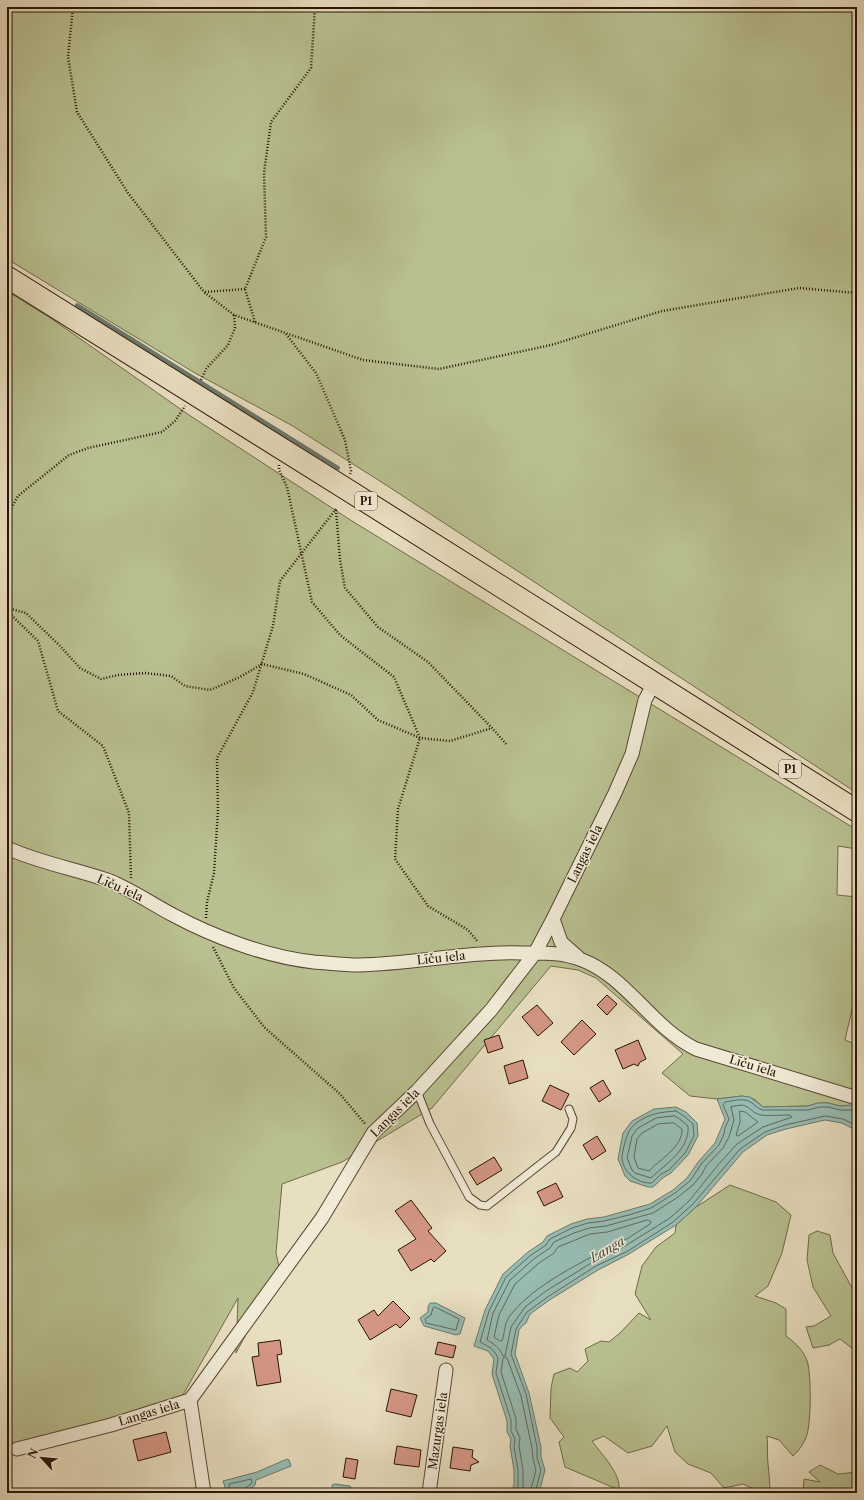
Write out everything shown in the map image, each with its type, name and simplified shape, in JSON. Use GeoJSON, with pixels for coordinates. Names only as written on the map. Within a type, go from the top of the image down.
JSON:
{"type":"FeatureCollection","features":[{"type":"Feature","properties":{"kind":"main road","name":"P1"},"geometry":{"type":"LineString","coordinates":[[7,277],[857,811]]}},
{"type":"Feature","properties":{"kind":"street","name":"Langas iela"},"geometry":{"type":"LineString","coordinates":[[17,1449],[111,1425],[190,1400],[322,1218],[373,1133],[418,1091],[491,1010],[535,953],[553,920],[621,780],[632,754],[645,700],[654,683]]}},
{"type":"Feature","properties":{"kind":"street","name":"Līču iela"},"geometry":{"type":"LineString","coordinates":[[7,848],[26,857],[110,881],[205,932],[271,954],[312,962],[358,965],[487,952],[560,954],[581,960],[599,967],[655,1020],[682,1042],[696,1049],[857,1098]]}},
{"type":"Feature","properties":{"kind":"street"},"geometry":{"type":"LineString","coordinates":[[553,920],[560,942],[581,960]]}},
{"type":"Feature","properties":{"kind":"street","name":"Mazurgas iela"},"geometry":{"type":"LineString","coordinates":[[429,1493],[446,1370]]}},
{"type":"Feature","properties":{"kind":"street"},"geometry":{"type":"LineString","coordinates":[[190,1400],[204,1493]]}},
{"type":"Feature","properties":{"kind":"lane"},"geometry":{"type":"LineString","coordinates":[[418,1091],[430,1124],[469,1197],[480,1205],[487,1206],[556,1152],[571,1128],[573,1119],[569,1109]]}},
{"type":"Feature","properties":{"kind":"path"},"geometry":{"type":"LineString","coordinates":[[73,7],[68,56],[77,112],[128,193],[204,292],[234,315],[363,360],[439,369],[551,345],[670,310],[799,288],[857,293]]}},
{"type":"Feature","properties":{"kind":"path"},"geometry":{"type":"LineString","coordinates":[[256,323],[246,289],[266,237],[264,173],[271,122],[310,68],[315,7]]}},
{"type":"Feature","properties":{"kind":"path"},"geometry":{"type":"LineString","coordinates":[[204,292],[246,289]]}},
{"type":"Feature","properties":{"kind":"path"},"geometry":{"type":"LineString","coordinates":[[7,516],[18,496],[69,455],[88,448],[162,432],[175,421],[194,394],[206,369],[228,345],[235,328],[234,315]]}},
{"type":"Feature","properties":{"kind":"path"},"geometry":{"type":"LineString","coordinates":[[285,333],[316,373],[345,440],[351,471],[343,487]]}},
{"type":"Feature","properties":{"kind":"path"},"geometry":{"type":"LineString","coordinates":[[278,446],[279,470],[287,487],[312,602],[340,635],[394,677],[420,738],[398,809],[395,859],[428,906],[468,930],[487,952]]}},
{"type":"Feature","properties":{"kind":"path"},"geometry":{"type":"LineString","coordinates":[[373,1133],[340,1094],[264,1027],[234,988],[205,932],[207,902],[214,873],[218,812],[217,758],[254,692],[273,626],[280,581],[336,509],[340,560],[345,588],[378,626],[428,662],[507,745]]}},
{"type":"Feature","properties":{"kind":"path"},"geometry":{"type":"LineString","coordinates":[[7,608],[26,613],[80,668],[102,679],[145,673],[171,676],[185,686],[210,690],[240,677],[262,664],[304,674],[350,695],[378,720],[420,738],[450,741],[492,728]]}},
{"type":"Feature","properties":{"kind":"path"},"geometry":{"type":"LineString","coordinates":[[7,611],[38,640],[58,711],[103,746],[130,813],[131,891]]}},
{"type":"Feature","properties":{"kind":"green space"},"geometry":{"type":"Polygon","coordinates":[[[7,7],[857,7],[857,793],[383,483],[291,425],[195,373],[7,259],[7,7]]]}},
{"type":"Feature","properties":{"kind":"green space"},"geometry":{"type":"Polygon","coordinates":[[[7,291],[52,319],[189,415],[352,521],[857,830],[857,849],[838,846],[837,895],[857,897],[857,988],[845,1040],[857,1045],[857,1107],[854,1105],[840,1106],[828,1103],[818,1103],[808,1106],[763,1107],[754,1099],[742,1096],[717,1099],[690,1096],[662,1073],[683,1054],[596,978],[578,970],[551,966],[432,1108],[342,1162],[282,1184],[276,1253],[280,1271],[236,1353],[238,1298],[180,1400],[7,1447],[7,291]]]}},
{"type":"Feature","properties":{"kind":"green space"},"geometry":{"type":"Polygon","coordinates":[[[730,1185],[776,1202],[791,1215],[782,1253],[768,1286],[755,1296],[776,1303],[786,1309],[786,1336],[800,1348],[807,1360],[810,1378],[810,1406],[809,1423],[803,1444],[793,1456],[779,1440],[767,1436],[770,1493],[763,1493],[743,1484],[724,1488],[711,1473],[688,1464],[675,1452],[667,1426],[652,1446],[628,1453],[604,1436],[592,1441],[614,1470],[619,1484],[619,1490],[565,1467],[559,1442],[564,1437],[550,1418],[551,1388],[554,1374],[570,1368],[577,1372],[588,1361],[585,1349],[601,1341],[609,1342],[639,1313],[651,1320],[635,1294],[642,1266],[656,1247],[675,1233],[676,1225],[696,1207],[730,1185]]]}},
{"type":"Feature","properties":{"kind":"green space"},"geometry":{"type":"Polygon","coordinates":[[[817,1231],[830,1235],[833,1253],[857,1297],[857,1352],[840,1339],[829,1345],[813,1348],[806,1327],[814,1326],[831,1316],[813,1287],[807,1260],[809,1235],[817,1231]]]}},
{"type":"Feature","properties":{"kind":"green space"},"geometry":{"type":"Polygon","coordinates":[[[820,1465],[838,1474],[857,1472],[857,1493],[803,1493],[804,1479],[820,1482],[809,1472],[820,1465]]]}},
{"type":"Feature","properties":{"kind":"water","name":"Langa"},"geometry":{"type":"Polygon","coordinates":[[[742,1096],[750,1097],[763,1107],[808,1106],[818,1103],[828,1103],[840,1106],[854,1105],[857,1107],[857,1131],[842,1123],[825,1120],[767,1135],[743,1152],[696,1207],[676,1225],[629,1254],[598,1270],[530,1314],[526,1323],[519,1330],[515,1354],[529,1393],[541,1447],[541,1457],[545,1470],[539,1493],[511,1493],[514,1485],[514,1470],[510,1446],[511,1439],[507,1432],[507,1421],[492,1374],[494,1359],[488,1351],[474,1346],[485,1310],[503,1274],[528,1252],[543,1242],[547,1236],[571,1224],[587,1219],[604,1217],[650,1204],[673,1190],[687,1178],[699,1161],[715,1143],[725,1119],[717,1099],[742,1096]]]}},
{"type":"Feature","properties":{"kind":"water"},"geometry":{"type":"Polygon","coordinates":[[[676,1107],[686,1112],[697,1123],[698,1136],[688,1155],[671,1173],[653,1187],[648,1187],[630,1181],[625,1176],[618,1159],[623,1133],[632,1121],[654,1109],[676,1107]]]}},
{"type":"Feature","properties":{"kind":"water"},"geometry":{"type":"Polygon","coordinates":[[[430,1303],[436,1303],[465,1318],[460,1334],[456,1335],[424,1326],[420,1318],[428,1312],[430,1303]]]}},
{"type":"Feature","properties":{"kind":"water"},"geometry":{"type":"Polygon","coordinates":[[[287,1459],[289,1460],[291,1466],[256,1480],[255,1485],[246,1491],[239,1493],[227,1493],[223,1481],[257,1472],[287,1459]]]}},
{"type":"Feature","properties":{"kind":"water"},"geometry":{"type":"Polygon","coordinates":[[[332,1485],[350,1486],[353,1490],[352,1493],[333,1493],[332,1485]]]}},
{"type":"Feature","properties":{"kind":"building"},"geometry":{"type":"Polygon","coordinates":[[[607,995],[617,1004],[607,1015],[597,1005],[607,995]]]}},
{"type":"Feature","properties":{"kind":"building"},"geometry":{"type":"Polygon","coordinates":[[[537,1005],[553,1023],[538,1036],[522,1017],[537,1005]]]}},
{"type":"Feature","properties":{"kind":"building"},"geometry":{"type":"Polygon","coordinates":[[[582,1020],[596,1034],[574,1055],[561,1042],[582,1020]]]}},
{"type":"Feature","properties":{"kind":"building"},"geometry":{"type":"Polygon","coordinates":[[[499,1035],[503,1048],[488,1053],[484,1040],[499,1035]]]}},
{"type":"Feature","properties":{"kind":"building"},"geometry":{"type":"Polygon","coordinates":[[[638,1040],[646,1059],[640,1062],[638,1066],[634,1064],[623,1069],[615,1050],[638,1040]]]}},
{"type":"Feature","properties":{"kind":"building"},"geometry":{"type":"Polygon","coordinates":[[[523,1060],[528,1078],[509,1084],[504,1066],[523,1060]]]}},
{"type":"Feature","properties":{"kind":"building"},"geometry":{"type":"Polygon","coordinates":[[[603,1080],[611,1094],[599,1102],[590,1088],[603,1080]]]}},
{"type":"Feature","properties":{"kind":"building"},"geometry":{"type":"Polygon","coordinates":[[[550,1085],[569,1094],[561,1110],[542,1101],[550,1085]]]}},
{"type":"Feature","properties":{"kind":"building"},"geometry":{"type":"Polygon","coordinates":[[[597,1136],[606,1151],[592,1160],[583,1145],[597,1136]]]}},
{"type":"Feature","properties":{"kind":"building"},"geometry":{"type":"Polygon","coordinates":[[[494,1157],[502,1170],[477,1185],[469,1172],[494,1157]]]}},
{"type":"Feature","properties":{"kind":"building"},"geometry":{"type":"Polygon","coordinates":[[[556,1183],[563,1197],[544,1206],[537,1192],[556,1183]]]}},
{"type":"Feature","properties":{"kind":"building"},"geometry":{"type":"Polygon","coordinates":[[[411,1200],[432,1228],[428,1231],[446,1251],[434,1262],[431,1259],[411,1271],[398,1250],[416,1239],[395,1211],[411,1200]]]}},
{"type":"Feature","properties":{"kind":"building"},"geometry":{"type":"Polygon","coordinates":[[[393,1301],[410,1318],[400,1328],[396,1324],[370,1340],[358,1320],[374,1310],[378,1316],[393,1301]]]}},
{"type":"Feature","properties":{"kind":"building"},"geometry":{"type":"Polygon","coordinates":[[[280,1340],[282,1354],[277,1355],[281,1382],[257,1386],[252,1357],[259,1356],[258,1343],[280,1340]]]}},
{"type":"Feature","properties":{"kind":"building"},"geometry":{"type":"Polygon","coordinates":[[[438,1342],[456,1346],[453,1358],[435,1354],[438,1342]]]}},
{"type":"Feature","properties":{"kind":"building"},"geometry":{"type":"Polygon","coordinates":[[[391,1389],[417,1395],[411,1417],[386,1411],[391,1389]]]}},
{"type":"Feature","properties":{"kind":"building"},"geometry":{"type":"Polygon","coordinates":[[[166,1432],[171,1452],[138,1461],[133,1440],[166,1432]]]}},
{"type":"Feature","properties":{"kind":"building"},"geometry":{"type":"Polygon","coordinates":[[[397,1446],[421,1450],[419,1467],[394,1464],[397,1446]]]}},
{"type":"Feature","properties":{"kind":"building"},"geometry":{"type":"Polygon","coordinates":[[[453,1447],[473,1450],[472,1457],[479,1462],[471,1465],[470,1471],[450,1468],[453,1447]]]}},
{"type":"Feature","properties":{"kind":"building"},"geometry":{"type":"Polygon","coordinates":[[[346,1458],[358,1460],[355,1479],[343,1477],[346,1458]]]}},
{"type":"Feature","properties":{"kind":"waterway"},"geometry":{"type":"LineString","coordinates":[[77,305],[338,468]]}}]}
